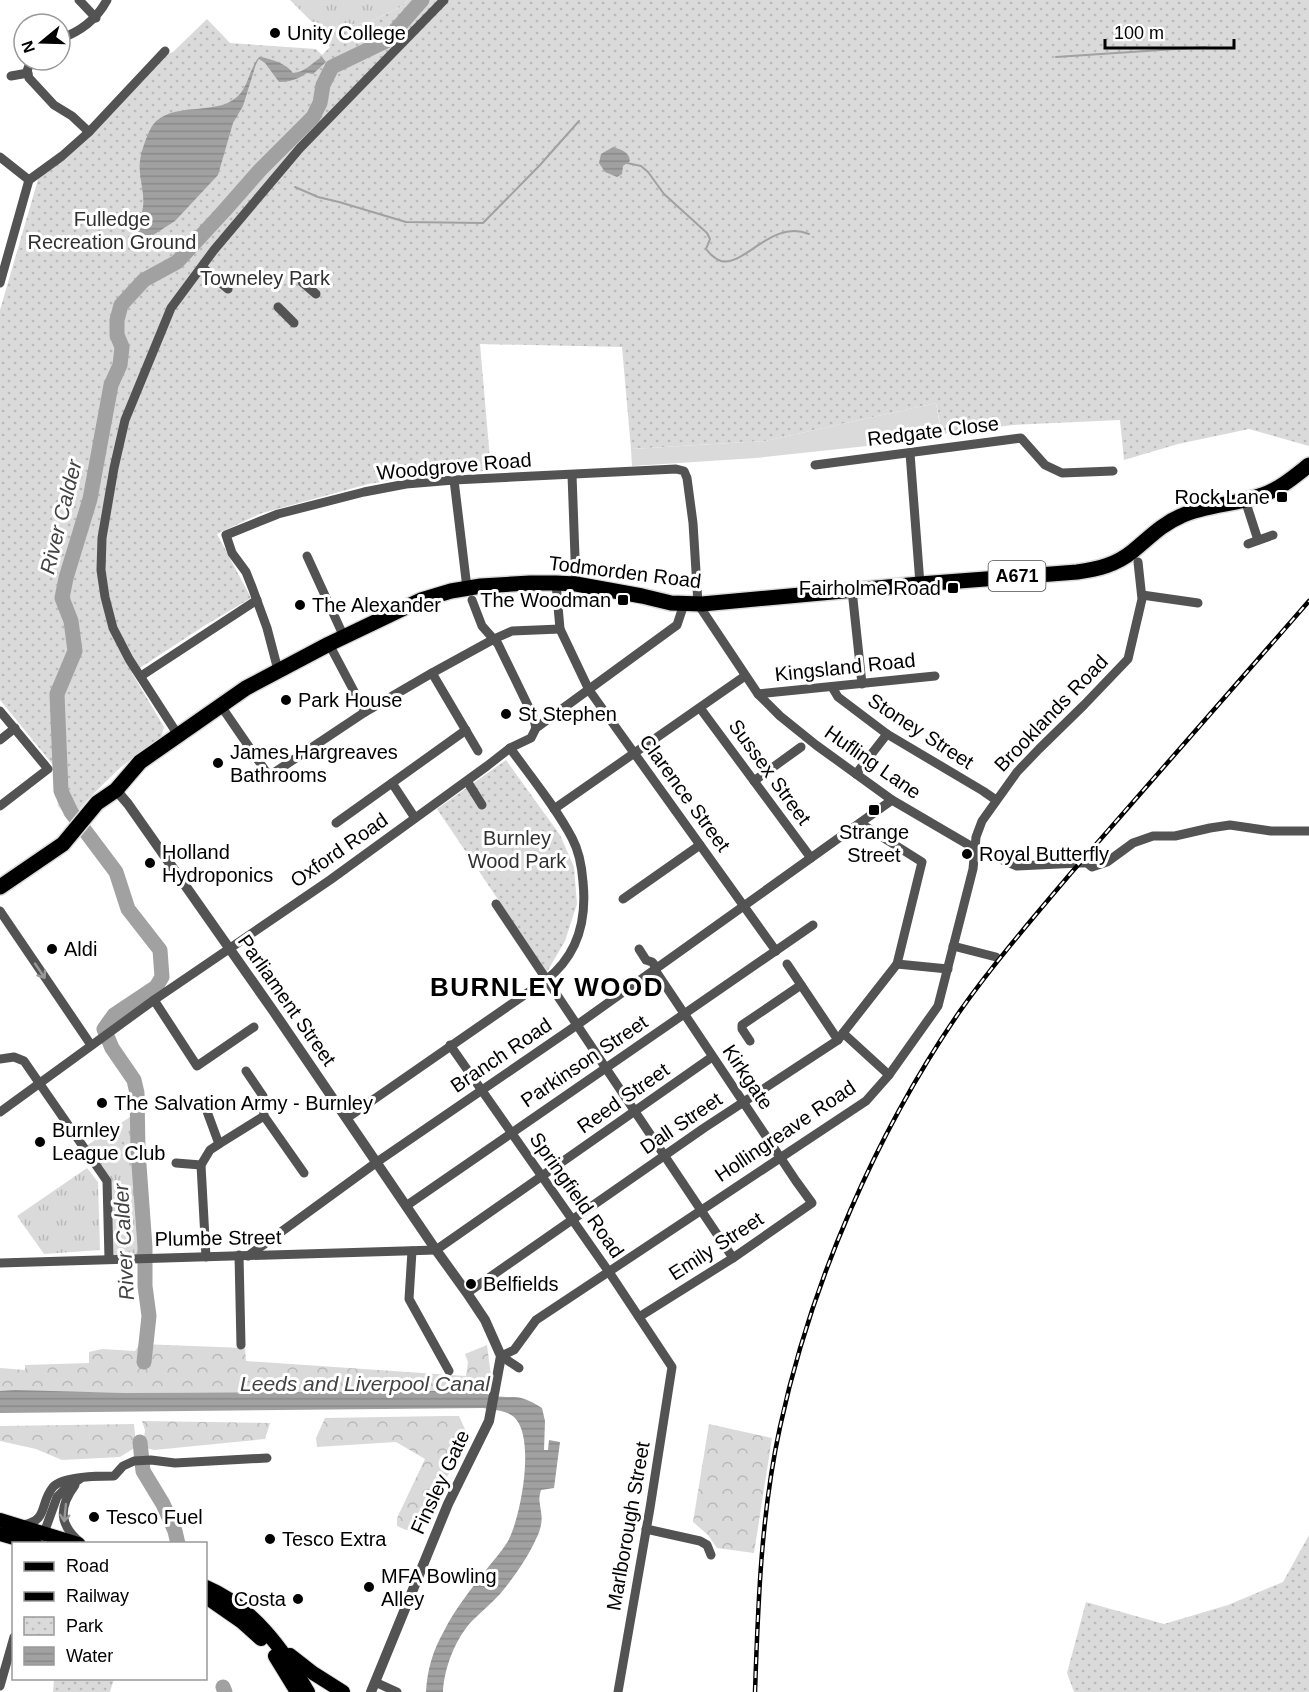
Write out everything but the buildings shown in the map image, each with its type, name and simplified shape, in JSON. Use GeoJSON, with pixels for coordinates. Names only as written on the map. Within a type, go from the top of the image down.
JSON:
{"type":"FeatureCollection","features":[{"type":"Feature","properties":{"kind":"highway","name":"Todmorden Road"},"geometry":{"type":"LineString","coordinates":[[1,885],[63,844],[97,803],[116,790],[140,762],[246,688],[329,644],[435,595],[470,594],[530,583],[556,583],[576,584],[671,603],[691,604],[1077,572],[1101,568],[1116,562],[1132,552],[1164,524],[1182,515],[1245,500],[1278,488],[1309,465]]}},
{"type":"Feature","properties":{"kind":"main road"},"geometry":{"type":"LineString","coordinates":[[0,1520],[27,1538],[62,1542]]}},
{"type":"Feature","properties":{"kind":"main road"},"geometry":{"type":"LineString","coordinates":[[207,1587],[248,1614],[297,1692]]}},
{"type":"Feature","properties":{"kind":"main road"},"geometry":{"type":"LineString","coordinates":[[207,1598],[254,1626],[313,1673],[343,1692]]}},
{"type":"Feature","properties":{"kind":"main road"},"geometry":{"type":"LineString","coordinates":[[279,1646],[308,1692]]}},
{"type":"Feature","properties":{"kind":"street"},"geometry":{"type":"LineString","coordinates":[[78,0],[96,18]]}},
{"type":"Feature","properties":{"kind":"street"},"geometry":{"type":"LineString","coordinates":[[72,34],[96,18],[107,0]]}},
{"type":"Feature","properties":{"kind":"street"},"geometry":{"type":"LineString","coordinates":[[178,735],[129,659],[113,628],[105,597],[101,570],[102,538],[125,420],[171,308],[202,267],[300,148],[444,0]]}},
{"type":"Feature","properties":{"kind":"street"},"geometry":{"type":"LineString","coordinates":[[0,283],[29,180],[62,156],[89,132],[165,51]]}},
{"type":"Feature","properties":{"kind":"street"},"geometry":{"type":"LineString","coordinates":[[147,53],[155,62]]}},
{"type":"Feature","properties":{"kind":"street"},"geometry":{"type":"LineString","coordinates":[[11,76],[28,73],[29,78],[54,105],[72,116],[89,132]]}},
{"type":"Feature","properties":{"kind":"street"},"geometry":{"type":"LineString","coordinates":[[0,157],[29,180]]}},
{"type":"Feature","properties":{"kind":"street"},"geometry":{"type":"LineString","coordinates":[[202,267],[228,289]]}},
{"type":"Feature","properties":{"kind":"street"},"geometry":{"type":"LineString","coordinates":[[302,282],[315,294]]}},
{"type":"Feature","properties":{"kind":"street"},"geometry":{"type":"LineString","coordinates":[[278,307],[294,323]]}},
{"type":"Feature","properties":{"kind":"street","name":"Redgate Close"},"geometry":{"type":"LineString","coordinates":[[815,465],[1021,438],[1045,465],[1062,473],[1113,471]]}},
{"type":"Feature","properties":{"kind":"street"},"geometry":{"type":"LineString","coordinates":[[910,453],[920,584]]}},
{"type":"Feature","properties":{"kind":"street","name":"Woodgrove Road"},"geometry":{"type":"LineString","coordinates":[[257,600],[246,572],[232,553],[226,535],[278,514],[406,484],[676,469],[684,471],[687,478],[693,523],[691,604]]}},
{"type":"Feature","properties":{"kind":"street"},"geometry":{"type":"LineString","coordinates":[[572,475],[576,584]]}},
{"type":"Feature","properties":{"kind":"street"},"geometry":{"type":"LineString","coordinates":[[454,480],[470,594],[482,627],[494,639],[528,706],[536,728]]}},
{"type":"Feature","properties":{"kind":"street"},"geometry":{"type":"LineString","coordinates":[[1245,500],[1258,540]]}},
{"type":"Feature","properties":{"kind":"street"},"geometry":{"type":"LineString","coordinates":[[1248,544],[1273,535]]}},
{"type":"Feature","properties":{"kind":"street"},"geometry":{"type":"LineString","coordinates":[[307,556],[344,637]]}},
{"type":"Feature","properties":{"kind":"street","name":"Brooklands Road"},"geometry":{"type":"LineString","coordinates":[[975,848],[982,821],[1017,772],[1128,659],[1142,595],[1138,562]]}},
{"type":"Feature","properties":{"kind":"street","name":"Clarence Street"},"geometry":{"type":"LineString","coordinates":[[556,583],[560,629],[589,690],[776,951]]}},
{"type":"Feature","properties":{"kind":"street"},"geometry":{"type":"LineString","coordinates":[[852,590],[862,684]]}},
{"type":"Feature","properties":{"kind":"street"},"geometry":{"type":"LineString","coordinates":[[1142,595],[1198,603]]}},
{"type":"Feature","properties":{"kind":"street"},"geometry":{"type":"LineString","coordinates":[[141,676],[257,600],[278,670]]}},
{"type":"Feature","properties":{"kind":"street","name":"Hufling Lane"},"geometry":{"type":"LineString","coordinates":[[691,604],[758,694],[780,716],[892,800],[975,848],[1017,866],[1087,863],[1092,867],[1107,862],[1133,843],[1153,836],[1175,836],[1230,825],[1271,831],[1309,831]]}},
{"type":"Feature","properties":{"kind":"street","name":"Oxford Road"},"geometry":{"type":"LineString","coordinates":[[0,1112],[229,947],[330,880],[510,748],[531,738],[536,728],[676,625],[691,604]]}},
{"type":"Feature","properties":{"kind":"street"},"geometry":{"type":"LineString","coordinates":[[221,706],[269,776],[365,712],[494,639],[512,631],[560,629]]}},
{"type":"Feature","properties":{"kind":"street"},"geometry":{"type":"LineString","coordinates":[[329,644],[365,712]]}},
{"type":"Feature","properties":{"kind":"street"},"geometry":{"type":"LineString","coordinates":[[432,673],[478,751]]}},
{"type":"Feature","properties":{"kind":"street"},"geometry":{"type":"LineString","coordinates":[[554,809],[745,676]]}},
{"type":"Feature","properties":{"kind":"street","name":"Kingsland Road"},"geometry":{"type":"LineString","coordinates":[[758,694],[934,676]]}},
{"type":"Feature","properties":{"kind":"street","name":"Stoney Street"},"geometry":{"type":"LineString","coordinates":[[832,687],[838,697],[887,734],[996,800]]}},
{"type":"Feature","properties":{"kind":"street","name":"Sussex Street"},"geometry":{"type":"LineString","coordinates":[[700,708],[811,858]]}},
{"type":"Feature","properties":{"kind":"street"},"geometry":{"type":"LineString","coordinates":[[0,711],[48,769],[0,807]]}},
{"type":"Feature","properties":{"kind":"street"},"geometry":{"type":"LineString","coordinates":[[0,740],[15,728]]}},
{"type":"Feature","properties":{"kind":"street"},"geometry":{"type":"LineString","coordinates":[[336,823],[466,730]]}},
{"type":"Feature","properties":{"kind":"street"},"geometry":{"type":"LineString","coordinates":[[856,774],[887,734]]}},
{"type":"Feature","properties":{"kind":"street"},"geometry":{"type":"LineString","coordinates":[[754,781],[801,747]]}},
{"type":"Feature","properties":{"kind":"street"},"geometry":{"type":"LineString","coordinates":[[346,1118],[558,971],[576,942],[584,917],[585,898],[582,867],[574,840],[510,748]]}},
{"type":"Feature","properties":{"kind":"street"},"geometry":{"type":"LineString","coordinates":[[466,781],[482,805]]}},
{"type":"Feature","properties":{"kind":"street"},"geometry":{"type":"LineString","coordinates":[[392,783],[415,818]]}},
{"type":"Feature","properties":{"kind":"street","name":"Parliament Street"},"geometry":{"type":"LineString","coordinates":[[116,790],[229,947],[467,1293],[485,1320],[501,1356]]}},
{"type":"Feature","properties":{"kind":"street","name":"Branch Road"},"geometry":{"type":"LineString","coordinates":[[244,1256],[577,1025],[892,800]]}},
{"type":"Feature","properties":{"kind":"street"},"geometry":{"type":"LineString","coordinates":[[860,823],[922,862],[897,964],[948,969]]}},
{"type":"Feature","properties":{"kind":"street"},"geometry":{"type":"LineString","coordinates":[[623,899],[700,845]]}},
{"type":"Feature","properties":{"kind":"street","name":"Hollingreave Road"},"geometry":{"type":"LineString","coordinates":[[501,1356],[514,1350],[536,1320],[866,1101],[889,1075],[938,1006],[973,869],[975,848]]}},
{"type":"Feature","properties":{"kind":"street"},"geometry":{"type":"LineString","coordinates":[[496,904],[733,1258]]}},
{"type":"Feature","properties":{"kind":"street"},"geometry":{"type":"LineString","coordinates":[[0,911],[94,1043]]}},
{"type":"Feature","properties":{"kind":"street","name":"Parkinson Street"},"geometry":{"type":"LineString","coordinates":[[406,1206],[813,926]]}},
{"type":"Feature","properties":{"kind":"street"},"geometry":{"type":"LineString","coordinates":[[953,946],[996,957]]}},
{"type":"Feature","properties":{"kind":"street","name":"Kirkgate"},"geometry":{"type":"LineString","coordinates":[[639,949],[646,960],[652,962],[712,1057],[812,1203]]}},
{"type":"Feature","properties":{"kind":"street"},"geometry":{"type":"LineString","coordinates":[[787,964],[841,1036],[889,1075]]}},
{"type":"Feature","properties":{"kind":"street","name":"Dall Street"},"geometry":{"type":"LineString","coordinates":[[467,1293],[841,1036],[897,964]]}},
{"type":"Feature","properties":{"kind":"street"},"geometry":{"type":"LineString","coordinates":[[750,1041],[742,1025],[801,985]]}},
{"type":"Feature","properties":{"kind":"street"},"geometry":{"type":"LineString","coordinates":[[154,1000],[197,1066],[254,1027]]}},
{"type":"Feature","properties":{"kind":"street","name":"Springfield Road"},"geometry":{"type":"LineString","coordinates":[[450,1045],[672,1366]]}},
{"type":"Feature","properties":{"kind":"street"},"geometry":{"type":"LineString","coordinates":[[0,1059],[14,1057],[24,1061],[107,1181],[109,1259]]}},
{"type":"Feature","properties":{"kind":"street","name":"Reed Street"},"geometry":{"type":"LineString","coordinates":[[436,1250],[712,1057]]}},
{"type":"Feature","properties":{"kind":"street"},"geometry":{"type":"LineString","coordinates":[[246,1071],[263,1096],[264,1116],[304,1173]]}},
{"type":"Feature","properties":{"kind":"street"},"geometry":{"type":"LineString","coordinates":[[205,1106],[219,1144]]}},
{"type":"Feature","properties":{"kind":"street"},"geometry":{"type":"LineString","coordinates":[[206,1257],[201,1166],[210,1150],[264,1116]]}},
{"type":"Feature","properties":{"kind":"street"},"geometry":{"type":"LineString","coordinates":[[176,1163],[201,1166]]}},
{"type":"Feature","properties":{"kind":"street","name":"Emily Street"},"geometry":{"type":"LineString","coordinates":[[639,1317],[733,1258],[812,1203]]}},
{"type":"Feature","properties":{"kind":"street","name":"Plumbe Street"},"geometry":{"type":"LineString","coordinates":[[0,1263],[436,1250]]}},
{"type":"Feature","properties":{"kind":"street"},"geometry":{"type":"LineString","coordinates":[[412,1251],[409,1299],[449,1371]]}},
{"type":"Feature","properties":{"kind":"street"},"geometry":{"type":"LineString","coordinates":[[241,1345],[244,1256]]}},
{"type":"Feature","properties":{"kind":"street"},"geometry":{"type":"LineString","coordinates":[[501,1356],[519,1368]]}},
{"type":"Feature","properties":{"kind":"street","name":"Finsley Gate"},"geometry":{"type":"LineString","coordinates":[[373,1687],[448,1504],[489,1422],[501,1356]]}},
{"type":"Feature","properties":{"kind":"street","name":"Marlborough Street"},"geometry":{"type":"LineString","coordinates":[[618,1692],[672,1366]]}},
{"type":"Feature","properties":{"kind":"street"},"geometry":{"type":"LineString","coordinates":[[27,1538],[40,1517],[54,1486],[70,1478],[114,1476],[123,1466],[134,1461],[151,1460],[175,1463],[267,1458]]}},
{"type":"Feature","properties":{"kind":"street"},"geometry":{"type":"LineString","coordinates":[[27,1538],[57,1497],[67,1487],[81,1479]]}},
{"type":"Feature","properties":{"kind":"street"},"geometry":{"type":"LineString","coordinates":[[78,1542],[64,1524],[63,1517],[70,1493],[81,1479]]}},
{"type":"Feature","properties":{"kind":"street"},"geometry":{"type":"LineString","coordinates":[[27,1538],[34,1523],[40,1517]]}},
{"type":"Feature","properties":{"kind":"street"},"geometry":{"type":"LineString","coordinates":[[646,1529],[700,1541],[707,1545],[711,1555]]}},
{"type":"Feature","properties":{"kind":"street"},"geometry":{"type":"LineString","coordinates":[[0,1686],[4,1652]]}},
{"type":"Feature","properties":{"kind":"street"},"geometry":{"type":"LineString","coordinates":[[373,1687],[397,1692]]}},
{"type":"Feature","properties":{"kind":"green space"},"geometry":{"type":"Polygon","coordinates":[[[290,0],[408,0],[403,6],[367,23],[337,26],[324,40],[319,35],[319,29],[290,0]]]}},
{"type":"Feature","properties":{"kind":"green space","name":"Towneley Park"},"geometry":{"type":"Polygon","coordinates":[[[408,0],[1309,0],[1309,446],[1249,429],[1178,444],[1124,460],[1120,420],[1013,425],[942,434],[936,403],[765,441],[631,449],[622,347],[480,344],[491,471],[448,472],[368,484],[259,514],[217,534],[251,598],[132,673],[164,727],[161,737],[121,767],[70,820],[58,806],[54,766],[0,700],[0,310],[39,176],[207,19],[230,43],[316,49],[322,55],[330,47],[324,40],[337,26],[367,23],[403,6],[408,0]]]}},
{"type":"Feature","properties":{"kind":"green space"},"geometry":{"type":"Polygon","coordinates":[[[936,403],[942,438],[756,458],[632,466],[631,449],[765,441],[936,403]]]}},
{"type":"Feature","properties":{"kind":"green space","name":"Burnley Wood Park"},"geometry":{"type":"Polygon","coordinates":[[[506,760],[560,835],[574,867],[577,904],[565,941],[547,972],[437,809],[506,760]]]}},
{"type":"Feature","properties":{"kind":"green space"},"geometry":{"type":"Polygon","coordinates":[[[524,824],[545,855],[525,868],[505,837],[524,824]]]}},
{"type":"Feature","properties":{"kind":"green space"},"geometry":{"type":"Polygon","coordinates":[[[501,840],[521,871],[503,883],[483,852],[501,840]]]}},
{"type":"Feature","properties":{"kind":"green space"},"geometry":{"type":"Polygon","coordinates":[[[130,1117],[140,1256],[111,1257],[108,1180],[86,1146],[130,1117]]]}},
{"type":"Feature","properties":{"kind":"green space"},"geometry":{"type":"Polygon","coordinates":[[[115,1138],[123,1141],[126,1149],[123,1157],[115,1160],[107,1157],[104,1149],[107,1141],[115,1138]]]}},
{"type":"Feature","properties":{"kind":"green space"},"geometry":{"type":"Polygon","coordinates":[[[87,1168],[98,1182],[100,1250],[44,1254],[17,1216],[87,1168]]]}},
{"type":"Feature","properties":{"kind":"green space"},"geometry":{"type":"Polygon","coordinates":[[[140,1344],[245,1348],[246,1361],[466,1376],[468,1362],[465,1354],[487,1345],[491,1376],[488,1395],[480,1391],[125,1393],[0,1391],[0,1368],[25,1370],[25,1365],[89,1363],[89,1352],[102,1349],[135,1351],[140,1344]]]}},
{"type":"Feature","properties":{"kind":"green space"},"geometry":{"type":"Polygon","coordinates":[[[459,1416],[469,1438],[424,1524],[417,1531],[397,1526],[397,1518],[425,1459],[396,1442],[317,1447],[316,1438],[325,1418],[459,1416]]]}},
{"type":"Feature","properties":{"kind":"green space"},"geometry":{"type":"Polygon","coordinates":[[[142,1421],[270,1423],[265,1439],[154,1450],[143,1447],[145,1430],[142,1421]]]}},
{"type":"Feature","properties":{"kind":"green space"},"geometry":{"type":"Polygon","coordinates":[[[134,1424],[136,1447],[120,1457],[62,1460],[36,1449],[0,1441],[0,1426],[134,1424]]]}},
{"type":"Feature","properties":{"kind":"green space"},"geometry":{"type":"Polygon","coordinates":[[[709,1424],[772,1438],[754,1553],[717,1548],[708,1535],[693,1522],[709,1424]]]}},
{"type":"Feature","properties":{"kind":"green space"},"geometry":{"type":"Polygon","coordinates":[[[1309,1535],[1309,1692],[1074,1692],[1067,1673],[1086,1602],[1164,1624],[1228,1605],[1283,1582],[1309,1535]]]}},
{"type":"Feature","properties":{"kind":"green space"},"geometry":{"type":"Polygon","coordinates":[[[54,1680],[114,1680],[110,1692],[53,1692],[54,1680]]]}},
{"type":"Feature","properties":{"kind":"water"},"geometry":{"type":"Polygon","coordinates":[[[259,57],[278,62],[293,73],[305,69],[322,57],[326,62],[313,74],[307,73],[294,80],[279,82],[265,63],[259,59],[243,106],[233,123],[218,175],[175,221],[133,248],[131,242],[143,207],[141,157],[144,143],[152,126],[160,118],[170,113],[228,103],[241,93],[259,57]]]}},
{"type":"Feature","properties":{"kind":"water"},"geometry":{"type":"Polygon","coordinates":[[[613,147],[626,153],[630,161],[623,166],[622,174],[617,177],[605,172],[599,163],[601,154],[613,147]]]}},
{"type":"Feature","properties":{"kind":"water"},"geometry":{"type":"Polygon","coordinates":[[[0,1391],[125,1393],[480,1391],[497,1396],[518,1397],[542,1408],[545,1421],[544,1450],[548,1450],[549,1440],[560,1442],[554,1488],[541,1490],[539,1499],[542,1515],[541,1526],[525,1560],[500,1594],[467,1627],[456,1644],[446,1673],[443,1692],[426,1692],[429,1668],[440,1638],[464,1599],[506,1545],[513,1530],[518,1514],[525,1459],[521,1427],[514,1417],[483,1408],[0,1413],[0,1391]]]}},
{"type":"Feature","properties":{"kind":"waterway","name":"River Calder"},"geometry":{"type":"LineString","coordinates":[[144,1362],[149,1316],[145,1286],[137,1093],[134,1080],[112,1048],[104,1029],[114,1015],[156,987],[162,977],[160,950],[128,909],[116,872],[71,812],[61,791],[57,694],[75,651],[71,621],[62,598],[90,499],[111,385],[120,365],[122,347],[117,335],[117,320],[121,305],[144,280],[177,262],[260,170],[313,117],[320,103],[323,85],[332,67],[386,41],[422,0]]}},
{"type":"Feature","properties":{"kind":"waterway"},"geometry":{"type":"LineString","coordinates":[[1056,57],[1206,47]]}},
{"type":"Feature","properties":{"kind":"waterway"},"geometry":{"type":"LineString","coordinates":[[295,187],[318,197],[406,222],[483,223],[579,121]]}},
{"type":"Feature","properties":{"kind":"waterway"},"geometry":{"type":"LineString","coordinates":[[627,163],[641,166],[648,172],[664,194],[707,233],[710,239],[706,249],[721,261],[730,261],[740,257],[783,233],[795,231],[809,234]]}},
{"type":"Feature","properties":{"kind":"waterway","name":"River Calder"},"geometry":{"type":"LineString","coordinates":[[140,1442],[143,1471],[163,1504],[178,1542]]}},
{"type":"Feature","properties":{"kind":"waterway","name":"River Calder"},"geometry":{"type":"LineString","coordinates":[[223,1687],[225,1692]]}},
{"type":"Feature","properties":{"kind":"railway"},"geometry":{"type":"LineString","coordinates":[[755,1692],[759,1592],[768,1493],[780,1427],[809,1318],[828,1264],[874,1158],[929,1058],[986,976],[1071,873],[1309,601]]}},
{"type":"Feature","properties":{"kind":"place","name":"Unity College"},"geometry":{"type":"Point","coordinates":[275,33]}},
{"type":"Feature","properties":{"kind":"place","name":"Rock Lane"},"geometry":{"type":"Point","coordinates":[1282,497]}},
{"type":"Feature","properties":{"kind":"place","name":"Fairholme Road"},"geometry":{"type":"Point","coordinates":[953,588]}},
{"type":"Feature","properties":{"kind":"place","name":"The Woodman"},"geometry":{"type":"Point","coordinates":[623,600]}},
{"type":"Feature","properties":{"kind":"place","name":"The Alexander"},"geometry":{"type":"Point","coordinates":[300,605]}},
{"type":"Feature","properties":{"kind":"place","name":"Park House"},"geometry":{"type":"Point","coordinates":[286,700]}},
{"type":"Feature","properties":{"kind":"place","name":"St Stephen"},"geometry":{"type":"Point","coordinates":[506,714]}},
{"type":"Feature","properties":{"kind":"place","name":"James Hargreaves Bathrooms"},"geometry":{"type":"Point","coordinates":[218,763]}},
{"type":"Feature","properties":{"kind":"place","name":"Strange Street"},"geometry":{"type":"Point","coordinates":[874,810]}},
{"type":"Feature","properties":{"kind":"place","name":"Royal Butterfly"},"geometry":{"type":"Point","coordinates":[967,854]}},
{"type":"Feature","properties":{"kind":"place","name":"Holland Hydroponics"},"geometry":{"type":"Point","coordinates":[150,863]}},
{"type":"Feature","properties":{"kind":"place","name":"Aldi"},"geometry":{"type":"Point","coordinates":[52,949]}},
{"type":"Feature","properties":{"kind":"place","name":"The Salvation Army - Burnley"},"geometry":{"type":"Point","coordinates":[102,1103]}},
{"type":"Feature","properties":{"kind":"place","name":"Burnley League Club"},"geometry":{"type":"Point","coordinates":[40,1142]}},
{"type":"Feature","properties":{"kind":"place","name":"Belfields"},"geometry":{"type":"Point","coordinates":[471,1284]}},
{"type":"Feature","properties":{"kind":"place","name":"Tesco Fuel"},"geometry":{"type":"Point","coordinates":[94,1517]}},
{"type":"Feature","properties":{"kind":"place","name":"Tesco Extra"},"geometry":{"type":"Point","coordinates":[270,1539]}},
{"type":"Feature","properties":{"kind":"place","name":"MFA Bowling Alley"},"geometry":{"type":"Point","coordinates":[369,1587]}},
{"type":"Feature","properties":{"kind":"place","name":"Costa"},"geometry":{"type":"Point","coordinates":[298,1599]}},
{"type":"Feature","properties":{"kind":"district","name":"BURNLEY WOOD"},"geometry":{"type":"Point","coordinates":[547,987]}},
{"type":"Feature","properties":{"kind":"park label","name":"Fulledge Recreation Ground"},"geometry":{"type":"Point","coordinates":[112,230]}},
{"type":"Feature","properties":{"kind":"water label","name":"Leeds and Liverpool Canal"},"geometry":{"type":"Point","coordinates":[365,1384]}}]}
